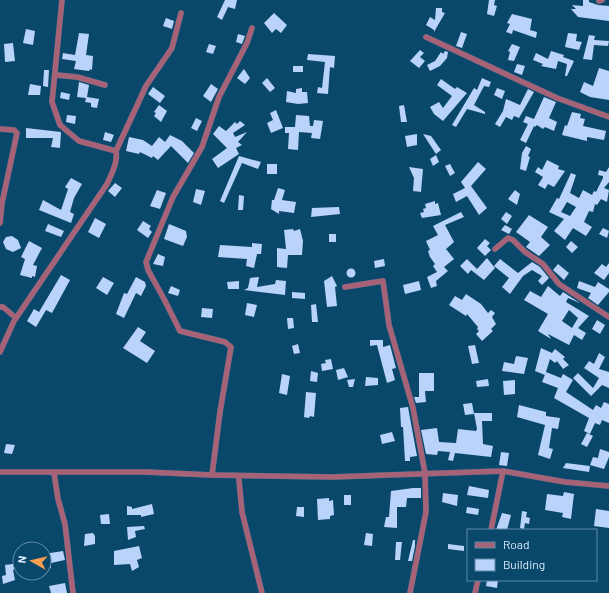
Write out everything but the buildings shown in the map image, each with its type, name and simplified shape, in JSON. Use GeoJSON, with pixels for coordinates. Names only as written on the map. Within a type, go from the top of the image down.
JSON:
{"type":"FeatureCollection","features":[{"type":"Feature","properties":{"kind":"street"},"geometry":{"type":"LineString","coordinates":[[62,0],[56,75],[52,102],[60,125],[78,141],[116,151]]}},
{"type":"Feature","properties":{"kind":"street"},"geometry":{"type":"LineString","coordinates":[[0,352],[16,318],[107,184],[115,164],[117,156],[116,151],[146,86],[172,48],[181,13]]}},
{"type":"Feature","properties":{"kind":"street"},"geometry":{"type":"LineString","coordinates":[[212,475],[220,412],[231,347],[225,342],[180,331],[148,270],[146,262],[173,197],[202,147],[219,97],[247,43],[252,28]]}},
{"type":"Feature","properties":{"kind":"street"},"geometry":{"type":"LineString","coordinates":[[426,37],[557,98],[609,117]]}},
{"type":"Feature","properties":{"kind":"street"},"geometry":{"type":"LineString","coordinates":[[56,75],[77,77],[105,85]]}},
{"type":"Feature","properties":{"kind":"street"},"geometry":{"type":"LineString","coordinates":[[0,129],[14,130],[17,133],[2,203],[0,223]]}},
{"type":"Feature","properties":{"kind":"street"},"geometry":{"type":"LineString","coordinates":[[495,249],[508,238],[514,240],[525,252],[542,264],[559,284],[609,317]]}},
{"type":"Feature","properties":{"kind":"street"},"geometry":{"type":"LineString","coordinates":[[344,287],[383,281],[389,326],[413,408],[426,473],[426,512],[410,593]]}},
{"type":"Feature","properties":{"kind":"street"},"geometry":{"type":"LineString","coordinates":[[0,307],[4,307],[16,318]]}},
{"type":"Feature","properties":{"kind":"street"},"geometry":{"type":"LineString","coordinates":[[490,529],[503,471]]}},
{"type":"Feature","properties":{"kind":"street"},"geometry":{"type":"LineString","coordinates":[[0,472],[145,472],[212,475],[332,477],[503,471],[565,482],[609,486]]}},
{"type":"Feature","properties":{"kind":"street"},"geometry":{"type":"LineString","coordinates":[[54,473],[58,499],[65,524],[72,593]]}},
{"type":"Feature","properties":{"kind":"street"},"geometry":{"type":"LineString","coordinates":[[239,480],[242,512],[262,593]]}},
{"type":"Feature","properties":{"kind":"street"},"geometry":{"type":"LineString","coordinates":[[475,593],[478,581]]}}]}
